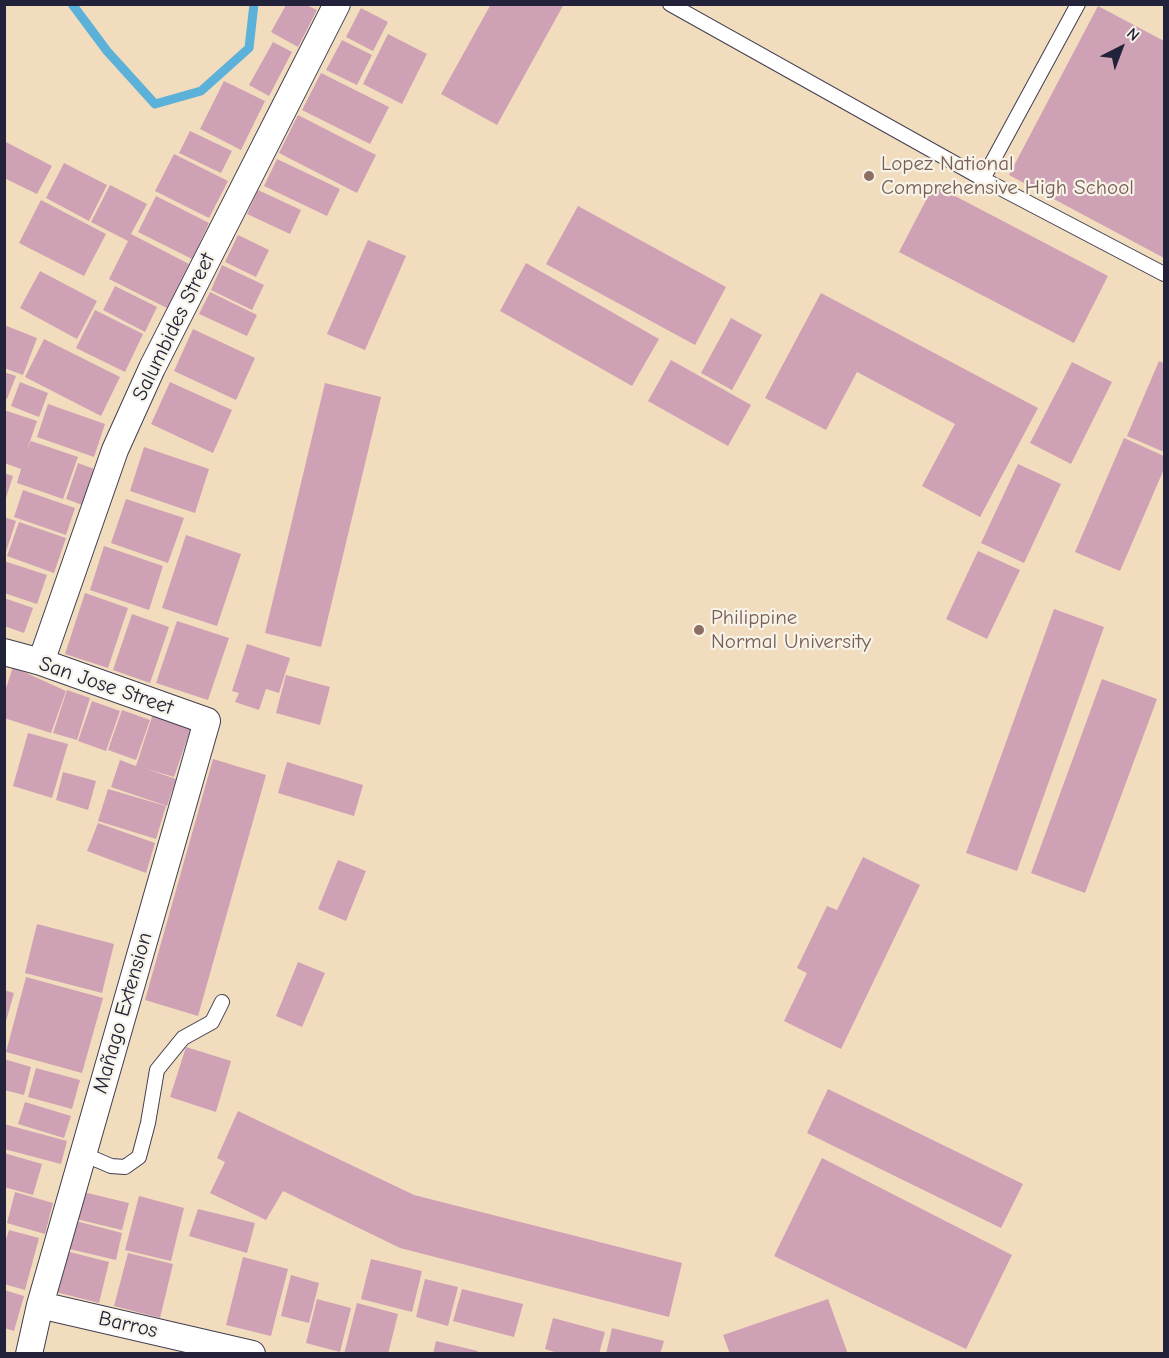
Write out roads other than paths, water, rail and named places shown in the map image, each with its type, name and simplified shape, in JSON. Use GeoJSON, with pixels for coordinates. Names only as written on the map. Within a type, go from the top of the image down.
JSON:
{"type":"FeatureCollection","features":[{"type":"Feature","properties":{"kind":"street","name":"Salumbides Street"},"geometry":{"type":"LineString","coordinates":[[41,662],[115,450],[152,368],[338,4]]}},
{"type":"Feature","properties":{"kind":"street","name":"San Jose Street"},"geometry":{"type":"LineString","coordinates":[[4,652],[41,662],[207,721]]}},
{"type":"Feature","properties":{"kind":"street","name":"Mañago Extension"},"geometry":{"type":"LineString","coordinates":[[29,1353],[40,1305],[207,721]]}},
{"type":"Feature","properties":{"kind":"street","name":"Barros"},"geometry":{"type":"LineString","coordinates":[[40,1305],[252,1353]]}},
{"type":"Feature","properties":{"kind":"lane"},"geometry":{"type":"LineString","coordinates":[[670,4],[983,179],[1164,274]]}},
{"type":"Feature","properties":{"kind":"lane"},"geometry":{"type":"LineString","coordinates":[[983,179],[1078,4]]}},
{"type":"Feature","properties":{"kind":"lane"},"geometry":{"type":"LineString","coordinates":[[83,1154],[111,1166],[125,1167],[139,1157],[148,1123],[157,1070],[183,1038],[212,1022],[222,1002]]}},
{"type":"Feature","properties":{"kind":"waterway"},"geometry":{"type":"LineString","coordinates":[[72,4],[107,51],[155,104],[201,91],[249,48],[254,4]]}},
{"type":"Feature","properties":{"kind":"place","name":"Lopez National Comprehensive High School"},"geometry":{"type":"Point","coordinates":[869,176]}},
{"type":"Feature","properties":{"kind":"place","name":"Philippine Normal University"},"geometry":{"type":"Point","coordinates":[699,630]}}]}
